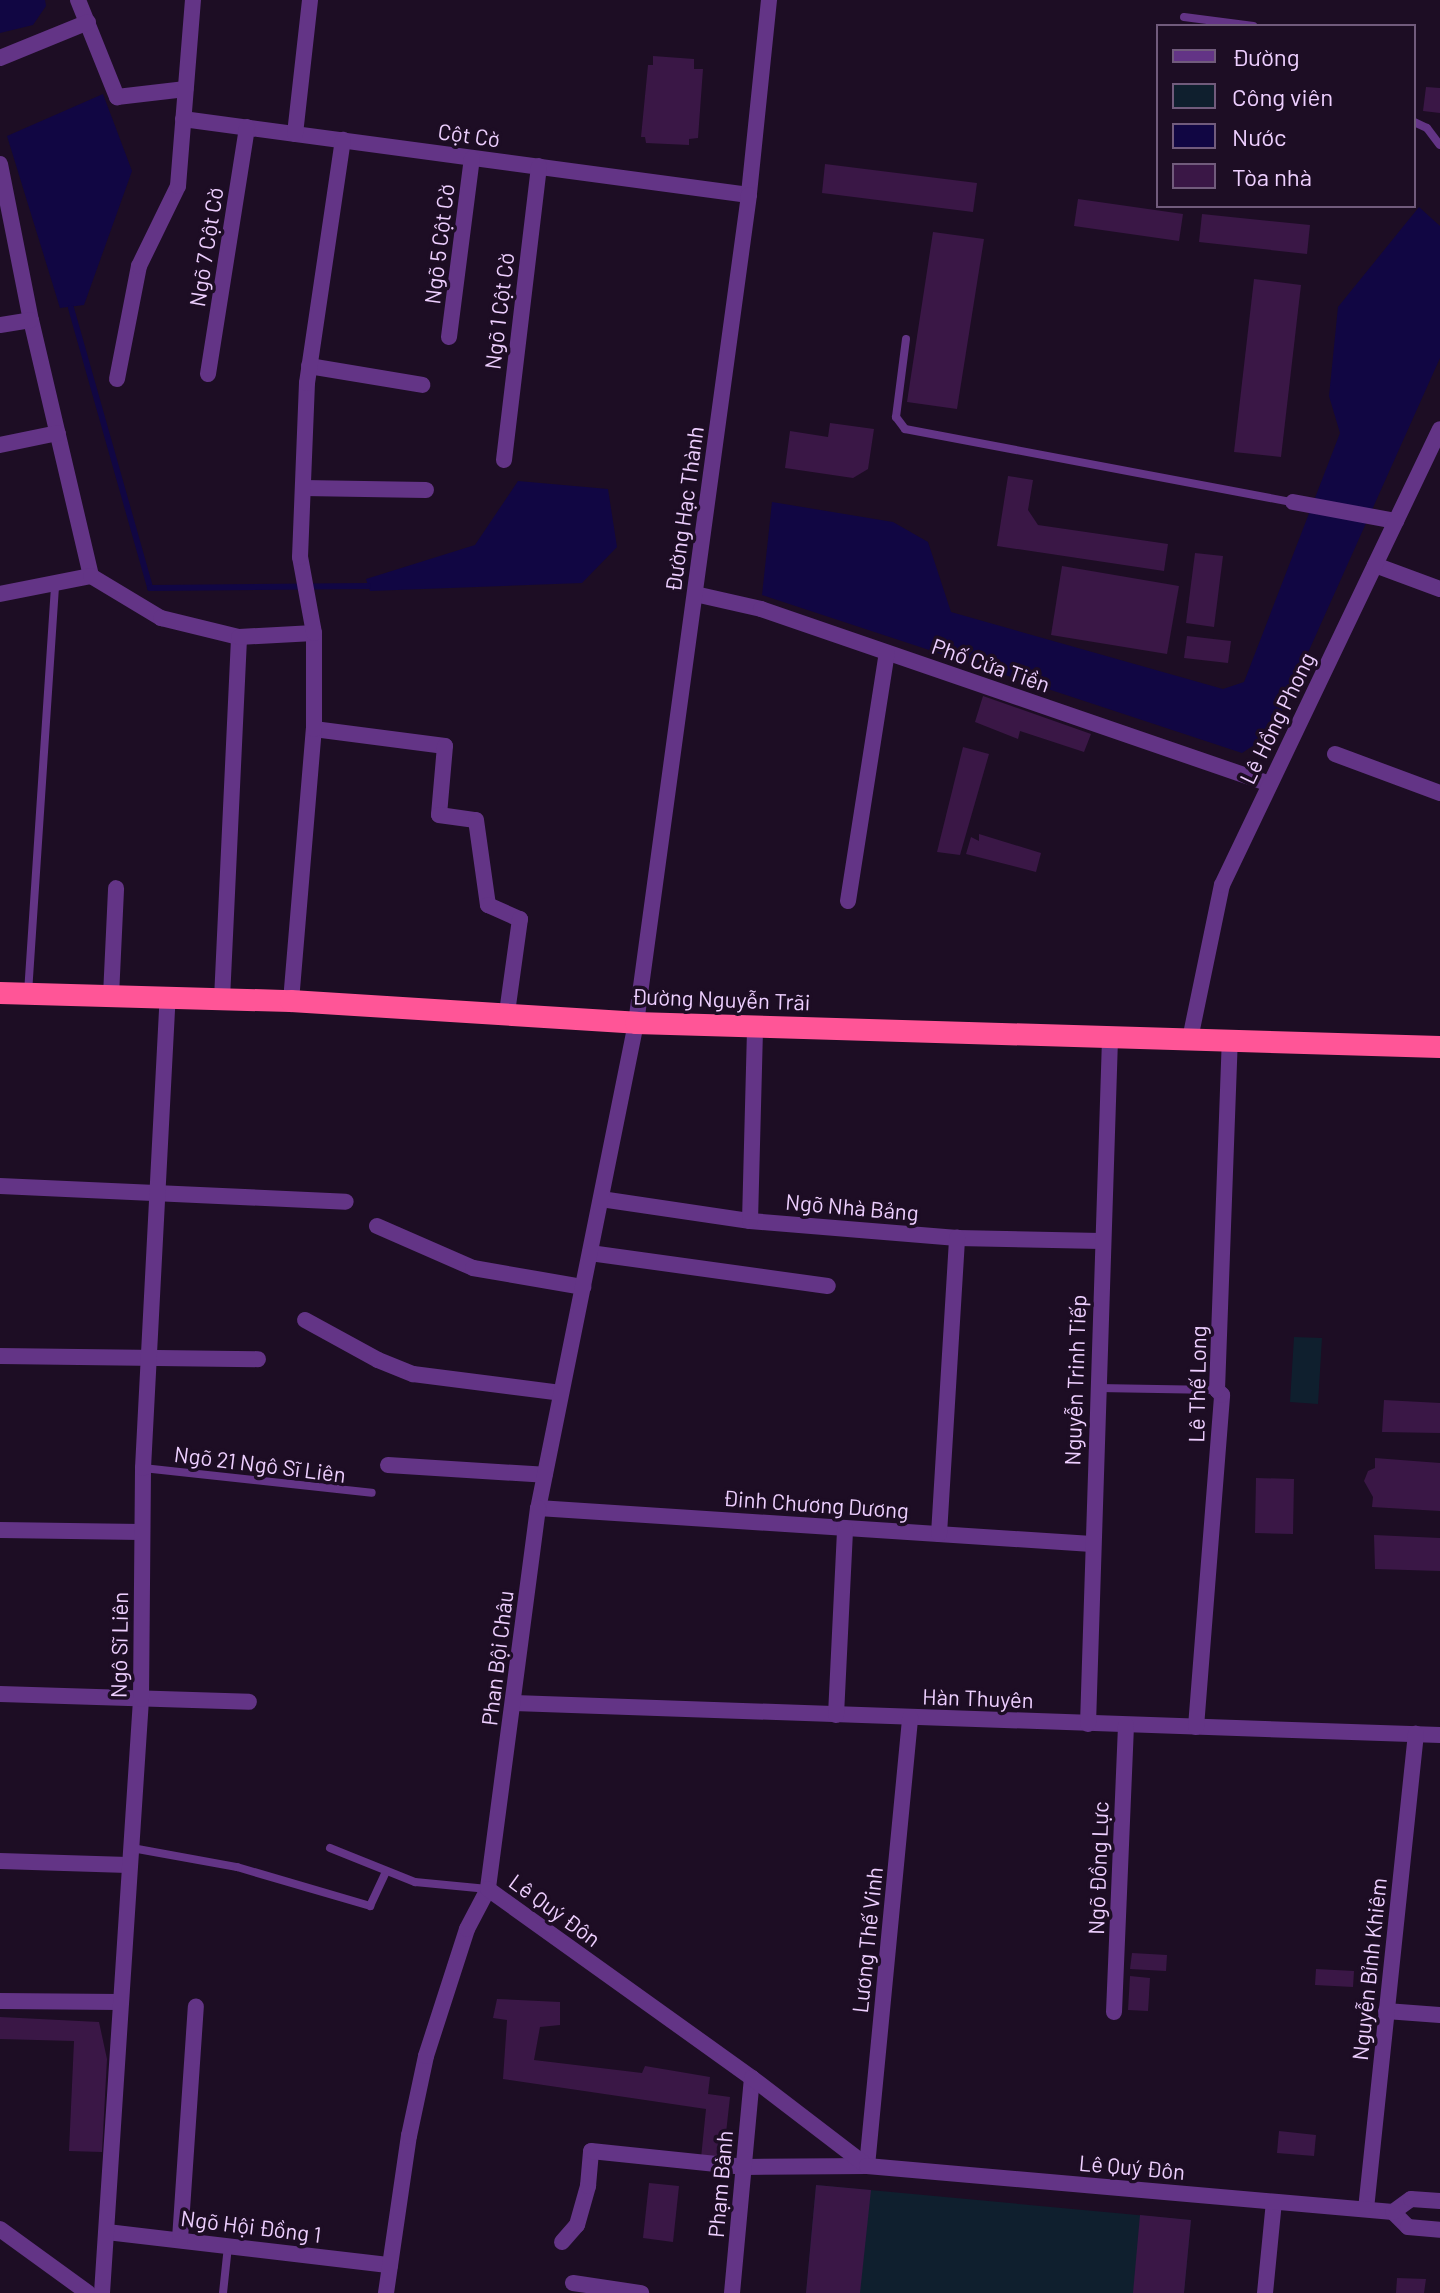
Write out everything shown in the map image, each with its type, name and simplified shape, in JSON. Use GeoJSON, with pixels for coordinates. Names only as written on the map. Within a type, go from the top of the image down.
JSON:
{"type":"FeatureCollection","features":[{"type":"Feature","properties":{"kind":"highway","name":"Đường Nguyễn Trãi"},"geometry":{"type":"LineString","coordinates":[[0,993],[291,1001],[636,1023],[1440,1047]]}},
{"type":"Feature","properties":{"kind":"street"},"geometry":{"type":"LineString","coordinates":[[78,0],[117,97],[186,89]]}},
{"type":"Feature","properties":{"kind":"street"},"geometry":{"type":"LineString","coordinates":[[117,379],[139,266],[178,186],[193,0]]}},
{"type":"Feature","properties":{"kind":"street"},"geometry":{"type":"LineString","coordinates":[[295,134],[310,0]]}},
{"type":"Feature","properties":{"kind":"street","name":"Đường Hạc Thành"},"geometry":{"type":"LineString","coordinates":[[636,1023],[749,195],[769,0]]}},
{"type":"Feature","properties":{"kind":"street"},"geometry":{"type":"LineString","coordinates":[[0,58],[88,22]]}},
{"type":"Feature","properties":{"kind":"street","name":"Cột Cờ"},"geometry":{"type":"LineString","coordinates":[[183,119],[749,195]]}},
{"type":"Feature","properties":{"kind":"street","name":"Ngõ 7 Cột Cờ"},"geometry":{"type":"LineString","coordinates":[[208,374],[247,127]]}},
{"type":"Feature","properties":{"kind":"street"},"geometry":{"type":"LineString","coordinates":[[291,1001],[314,729],[314,633],[300,557],[309,366],[343,140]]}},
{"type":"Feature","properties":{"kind":"street","name":"Ngõ 5 Cột Cờ"},"geometry":{"type":"LineString","coordinates":[[449,337],[472,158]]}},
{"type":"Feature","properties":{"kind":"street"},"geometry":{"type":"LineString","coordinates":[[0,164],[31,320],[91,576]]}},
{"type":"Feature","properties":{"kind":"street","name":"Ngõ 1 Cột Cờ"},"geometry":{"type":"LineString","coordinates":[[504,460],[539,166]]}},
{"type":"Feature","properties":{"kind":"street"},"geometry":{"type":"LineString","coordinates":[[0,325],[31,320]]}},
{"type":"Feature","properties":{"kind":"street"},"geometry":{"type":"LineString","coordinates":[[309,366],[422,385]]}},
{"type":"Feature","properties":{"kind":"street","name":"Lê Hồng Phong"},"geometry":{"type":"LineString","coordinates":[[1190,1039],[1222,885],[1440,429]]}},
{"type":"Feature","properties":{"kind":"street"},"geometry":{"type":"LineString","coordinates":[[0,445],[58,433]]}},
{"type":"Feature","properties":{"kind":"street"},"geometry":{"type":"LineString","coordinates":[[303,488],[426,490]]}},
{"type":"Feature","properties":{"kind":"street"},"geometry":{"type":"LineString","coordinates":[[1293,502],[1396,521]]}},
{"type":"Feature","properties":{"kind":"street"},"geometry":{"type":"LineString","coordinates":[[1375,565],[1440,589]]}},
{"type":"Feature","properties":{"kind":"street"},"geometry":{"type":"LineString","coordinates":[[0,594],[91,576],[161,618],[239,637],[314,633]]}},
{"type":"Feature","properties":{"kind":"street","name":"Phố Cửa Tiền"},"geometry":{"type":"LineString","coordinates":[[695,594],[761,609],[1270,784]]}},
{"type":"Feature","properties":{"kind":"street"},"geometry":{"type":"LineString","coordinates":[[222,999],[239,637]]}},
{"type":"Feature","properties":{"kind":"street"},"geometry":{"type":"LineString","coordinates":[[848,901],[887,653]]}},
{"type":"Feature","properties":{"kind":"street"},"geometry":{"type":"LineString","coordinates":[[314,729],[445,746],[439,815],[476,820],[488,905],[520,919],[507,1013]]}},
{"type":"Feature","properties":{"kind":"street"},"geometry":{"type":"LineString","coordinates":[[1335,754],[1440,793]]}},
{"type":"Feature","properties":{"kind":"street"},"geometry":{"type":"LineString","coordinates":[[111,996],[116,888]]}},
{"type":"Feature","properties":{"kind":"street","name":"Ngô Sĩ Liên"},"geometry":{"type":"LineString","coordinates":[[102,2293],[141,1699],[143,1468],[168,998]]}},
{"type":"Feature","properties":{"kind":"street","name":"Phan Bội Châu"},"geometry":{"type":"LineString","coordinates":[[386,2293],[426,2056],[467,1929],[488,1889],[538,1508],[636,1023]]}},
{"type":"Feature","properties":{"kind":"street"},"geometry":{"type":"LineString","coordinates":[[750,1221],[755,1027]]}},
{"type":"Feature","properties":{"kind":"street","name":"Nguyễn Trinh Tiếp"},"geometry":{"type":"LineString","coordinates":[[1088,1724],[1101,1241],[1110,1038]]}},
{"type":"Feature","properties":{"kind":"street","name":"Lê Thế Long"},"geometry":{"type":"LineString","coordinates":[[1196,1727],[1222,1395],[1217,1390],[1230,1041]]}},
{"type":"Feature","properties":{"kind":"street"},"geometry":{"type":"LineString","coordinates":[[0,1186],[346,1202]]}},
{"type":"Feature","properties":{"kind":"street","name":"Ngõ Nhà Bảng"},"geometry":{"type":"LineString","coordinates":[[601,1199],[750,1221],[957,1238],[1101,1241]]}},
{"type":"Feature","properties":{"kind":"street"},"geometry":{"type":"LineString","coordinates":[[377,1226],[473,1268],[583,1287]]}},
{"type":"Feature","properties":{"kind":"street"},"geometry":{"type":"LineString","coordinates":[[939,1534],[957,1238]]}},
{"type":"Feature","properties":{"kind":"street"},"geometry":{"type":"LineString","coordinates":[[590,1253],[828,1286]]}},
{"type":"Feature","properties":{"kind":"street"},"geometry":{"type":"LineString","coordinates":[[305,1320],[378,1360],[413,1374],[561,1393]]}},
{"type":"Feature","properties":{"kind":"street"},"geometry":{"type":"LineString","coordinates":[[0,1356],[258,1359]]}},
{"type":"Feature","properties":{"kind":"street"},"geometry":{"type":"LineString","coordinates":[[388,1465],[545,1475]]}},
{"type":"Feature","properties":{"kind":"street","name":"Đinh Chương Dương"},"geometry":{"type":"LineString","coordinates":[[538,1508],[1092,1544]]}},
{"type":"Feature","properties":{"kind":"street"},"geometry":{"type":"LineString","coordinates":[[836,1715],[845,1528]]}},
{"type":"Feature","properties":{"kind":"street"},"geometry":{"type":"LineString","coordinates":[[0,1530],[141,1532]]}},
{"type":"Feature","properties":{"kind":"street"},"geometry":{"type":"LineString","coordinates":[[0,1694],[249,1702]]}},
{"type":"Feature","properties":{"kind":"street","name":"Hàn Thuyên"},"geometry":{"type":"LineString","coordinates":[[514,1703],[1440,1735]]}},
{"type":"Feature","properties":{"kind":"street","name":"Lương Thế Vinh"},"geometry":{"type":"LineString","coordinates":[[867,2166],[910,1717]]}},
{"type":"Feature","properties":{"kind":"street","name":"Ngõ Đồng Lực"},"geometry":{"type":"LineString","coordinates":[[1114,2012],[1126,1725]]}},
{"type":"Feature","properties":{"kind":"street","name":"Nguyễn Bỉnh Khiêm"},"geometry":{"type":"LineString","coordinates":[[1366,2209],[1416,1734]]}},
{"type":"Feature","properties":{"kind":"street"},"geometry":{"type":"LineString","coordinates":[[0,1861],[130,1856]]}},
{"type":"Feature","properties":{"kind":"street","name":"Lê Quý Đôn"},"geometry":{"type":"LineString","coordinates":[[488,1889],[752,2078],[867,2166]]}},
{"type":"Feature","properties":{"kind":"street"},"geometry":{"type":"LineString","coordinates":[[0,2001],[120,2002]]}},
{"type":"Feature","properties":{"kind":"street"},"geometry":{"type":"LineString","coordinates":[[180,2239],[196,2007]]}},
{"type":"Feature","properties":{"kind":"street"},"geometry":{"type":"LineString","coordinates":[[1386,2011],[1440,2015]]}},
{"type":"Feature","properties":{"kind":"street","name":"Phạm Bành"},"geometry":{"type":"LineString","coordinates":[[732,2293],[752,2078]]}},
{"type":"Feature","properties":{"kind":"street","name":"Lê Quý Đôn"},"geometry":{"type":"LineString","coordinates":[[562,2242],[577,2225],[588,2186],[591,2151],[745,2167],[867,2166],[1366,2209],[1393,2212],[1408,2227],[1440,2230]]}},
{"type":"Feature","properties":{"kind":"street","name":"Lê Quý Đôn"},"geometry":{"type":"LineString","coordinates":[[1393,2212],[1411,2199],[1440,2201]]}},
{"type":"Feature","properties":{"kind":"street"},"geometry":{"type":"LineString","coordinates":[[1265,2293],[1274,2202]]}},
{"type":"Feature","properties":{"kind":"street"},"geometry":{"type":"LineString","coordinates":[[0,2229],[88,2293]]}},
{"type":"Feature","properties":{"kind":"street","name":"Ngõ Hội Đồng 1"},"geometry":{"type":"LineString","coordinates":[[107,2232],[390,2265]]}},
{"type":"Feature","properties":{"kind":"street"},"geometry":{"type":"LineString","coordinates":[[573,2283],[641,2293]]}},
{"type":"Feature","properties":{"kind":"lane"},"geometry":{"type":"LineString","coordinates":[[1184,17],[1238,24]]}},
{"type":"Feature","properties":{"kind":"lane"},"geometry":{"type":"LineString","coordinates":[[1416,123],[1427,128],[1440,145]]}},
{"type":"Feature","properties":{"kind":"lane"},"geometry":{"type":"LineString","coordinates":[[906,339],[896,417],[905,429],[1293,502]]}},
{"type":"Feature","properties":{"kind":"lane"},"geometry":{"type":"LineString","coordinates":[[28,994],[55,583]]}},
{"type":"Feature","properties":{"kind":"lane"},"geometry":{"type":"LineString","coordinates":[[1098,1388],[1217,1390]]}},
{"type":"Feature","properties":{"kind":"lane","name":"Ngõ 21 Ngô Sĩ Liên"},"geometry":{"type":"LineString","coordinates":[[143,1468],[372,1493]]}},
{"type":"Feature","properties":{"kind":"lane"},"geometry":{"type":"LineString","coordinates":[[330,1848],[415,1882],[488,1889]]}},
{"type":"Feature","properties":{"kind":"lane"},"geometry":{"type":"LineString","coordinates":[[130,1856],[237,1867],[370,1906],[386,1871]]}},
{"type":"Feature","properties":{"kind":"lane"},"geometry":{"type":"LineString","coordinates":[[223,2293],[228,2245]]}},
{"type":"Feature","properties":{"kind":"green space"},"geometry":{"type":"Polygon","coordinates":[[[1294,1337],[1322,1338],[1318,1404],[1290,1402],[1294,1337]]]}},
{"type":"Feature","properties":{"kind":"green space"},"geometry":{"type":"Polygon","coordinates":[[[816,2185],[1191,2220],[1184,2293],[806,2293],[816,2185]]]}},
{"type":"Feature","properties":{"kind":"water"},"geometry":{"type":"Polygon","coordinates":[[[0,0],[45,0],[46,6],[33,25],[0,33],[0,0]]]}},
{"type":"Feature","properties":{"kind":"water"},"geometry":{"type":"Polygon","coordinates":[[[103,94],[132,171],[84,305],[60,308],[7,136],[103,94]]]}},
{"type":"Feature","properties":{"kind":"water"},"geometry":{"type":"Polygon","coordinates":[[[1419,207],[1440,226],[1440,358],[1272,733],[1242,753],[762,595],[772,502],[893,522],[928,542],[951,612],[1223,689],[1244,682],[1340,433],[1329,396],[1338,307],[1419,207]]]}},
{"type":"Feature","properties":{"kind":"water"},"geometry":{"type":"Polygon","coordinates":[[[518,481],[608,489],[617,547],[582,583],[370,591],[366,579],[475,545],[518,481]]]}},
{"type":"Feature","properties":{"kind":"building"},"geometry":{"type":"Polygon","coordinates":[[[653,56],[694,59],[694,69],[703,69],[698,138],[689,139],[689,145],[646,143],[645,137],[641,137],[648,65],[653,65],[653,56]]]}},
{"type":"Feature","properties":{"kind":"building"},"geometry":{"type":"Polygon","coordinates":[[[1426,87],[1440,88],[1440,113],[1423,111],[1426,87]]]}},
{"type":"Feature","properties":{"kind":"building"},"geometry":{"type":"Polygon","coordinates":[[[825,164],[977,183],[973,212],[822,193],[825,164]]]}},
{"type":"Feature","properties":{"kind":"building"},"geometry":{"type":"Polygon","coordinates":[[[1078,199],[1183,214],[1179,241],[1074,226],[1078,199]]]}},
{"type":"Feature","properties":{"kind":"building"},"geometry":{"type":"Polygon","coordinates":[[[1202,214],[1310,225],[1307,254],[1199,242],[1202,214]]]}},
{"type":"Feature","properties":{"kind":"building"},"geometry":{"type":"Polygon","coordinates":[[[933,232],[984,239],[957,409],[907,402],[933,232]]]}},
{"type":"Feature","properties":{"kind":"building"},"geometry":{"type":"Polygon","coordinates":[[[1254,279],[1301,285],[1281,457],[1234,452],[1254,279]]]}},
{"type":"Feature","properties":{"kind":"building"},"geometry":{"type":"Polygon","coordinates":[[[830,423],[874,429],[868,469],[853,478],[785,468],[790,431],[828,437],[830,423]]]}},
{"type":"Feature","properties":{"kind":"building"},"geometry":{"type":"Polygon","coordinates":[[[1008,476],[1033,480],[1028,510],[1038,525],[1168,544],[1164,571],[997,546],[1008,476]]]}},
{"type":"Feature","properties":{"kind":"building"},"geometry":{"type":"Polygon","coordinates":[[[1195,553],[1223,556],[1214,627],[1186,623],[1195,553]]]}},
{"type":"Feature","properties":{"kind":"building"},"geometry":{"type":"Polygon","coordinates":[[[1062,566],[1179,586],[1167,654],[1051,635],[1062,566]]]}},
{"type":"Feature","properties":{"kind":"building"},"geometry":{"type":"Polygon","coordinates":[[[1187,636],[1231,641],[1228,663],[1184,658],[1187,636]]]}},
{"type":"Feature","properties":{"kind":"building"},"geometry":{"type":"Polygon","coordinates":[[[983,696],[1091,734],[1084,752],[1020,731],[1018,739],[975,722],[983,696]]]}},
{"type":"Feature","properties":{"kind":"building"},"geometry":{"type":"Polygon","coordinates":[[[963,747],[989,754],[960,855],[937,852],[963,747]]]}},
{"type":"Feature","properties":{"kind":"building"},"geometry":{"type":"Polygon","coordinates":[[[979,834],[1041,853],[1036,872],[966,854],[971,837],[979,841],[979,834]]]}},
{"type":"Feature","properties":{"kind":"building"},"geometry":{"type":"Polygon","coordinates":[[[1384,1400],[1440,1403],[1440,1433],[1382,1432],[1384,1400]]]}},
{"type":"Feature","properties":{"kind":"building"},"geometry":{"type":"Polygon","coordinates":[[[1375,1458],[1440,1463],[1440,1511],[1372,1507],[1373,1497],[1364,1481],[1368,1471],[1375,1468],[1375,1458]]]}},
{"type":"Feature","properties":{"kind":"building"},"geometry":{"type":"Polygon","coordinates":[[[1256,1478],[1294,1479],[1293,1534],[1255,1533],[1256,1478]]]}},
{"type":"Feature","properties":{"kind":"building"},"geometry":{"type":"Polygon","coordinates":[[[1374,1535],[1440,1538],[1440,1571],[1375,1569],[1374,1535]]]}},
{"type":"Feature","properties":{"kind":"building"},"geometry":{"type":"Polygon","coordinates":[[[1132,1953],[1167,1955],[1166,1971],[1130,1969],[1132,1953]]]}},
{"type":"Feature","properties":{"kind":"building"},"geometry":{"type":"Polygon","coordinates":[[[1316,1969],[1354,1971],[1353,1987],[1315,1985],[1316,1969]]]}},
{"type":"Feature","properties":{"kind":"building"},"geometry":{"type":"Polygon","coordinates":[[[1130,1976],[1150,1978],[1148,2011],[1128,2010],[1130,1976]]]}},
{"type":"Feature","properties":{"kind":"building"},"geometry":{"type":"Polygon","coordinates":[[[497,1999],[560,2002],[560,2025],[540,2027],[534,2060],[642,2073],[645,2066],[710,2077],[708,2094],[730,2097],[723,2160],[701,2158],[706,2109],[503,2079],[507,2020],[493,2018],[497,1999]]]}},
{"type":"Feature","properties":{"kind":"building"},"geometry":{"type":"Polygon","coordinates":[[[0,2017],[99,2022],[107,2059],[102,2152],[69,2151],[74,2041],[0,2039],[0,2017]]]}},
{"type":"Feature","properties":{"kind":"building"},"geometry":{"type":"Polygon","coordinates":[[[1279,2131],[1316,2135],[1314,2156],[1277,2153],[1279,2131]]]}},
{"type":"Feature","properties":{"kind":"building"},"geometry":{"type":"Polygon","coordinates":[[[649,2183],[679,2186],[673,2242],[643,2238],[649,2183]]]}},
{"type":"Feature","properties":{"kind":"building"},"geometry":{"type":"Polygon","coordinates":[[[816,2185],[871,2190],[860,2293],[806,2293],[816,2185]]]}},
{"type":"Feature","properties":{"kind":"building"},"geometry":{"type":"Polygon","coordinates":[[[1140,2215],[1191,2220],[1184,2293],[1133,2293],[1140,2215]]]}},
{"type":"Feature","properties":{"kind":"building"},"geometry":{"type":"Polygon","coordinates":[[[1397,2278],[1426,2279],[1424,2293],[1396,2293],[1397,2278]]]}},
{"type":"Feature","properties":{"kind":"waterway"},"geometry":{"type":"LineString","coordinates":[[71,308],[150,588],[368,586]]}}]}
